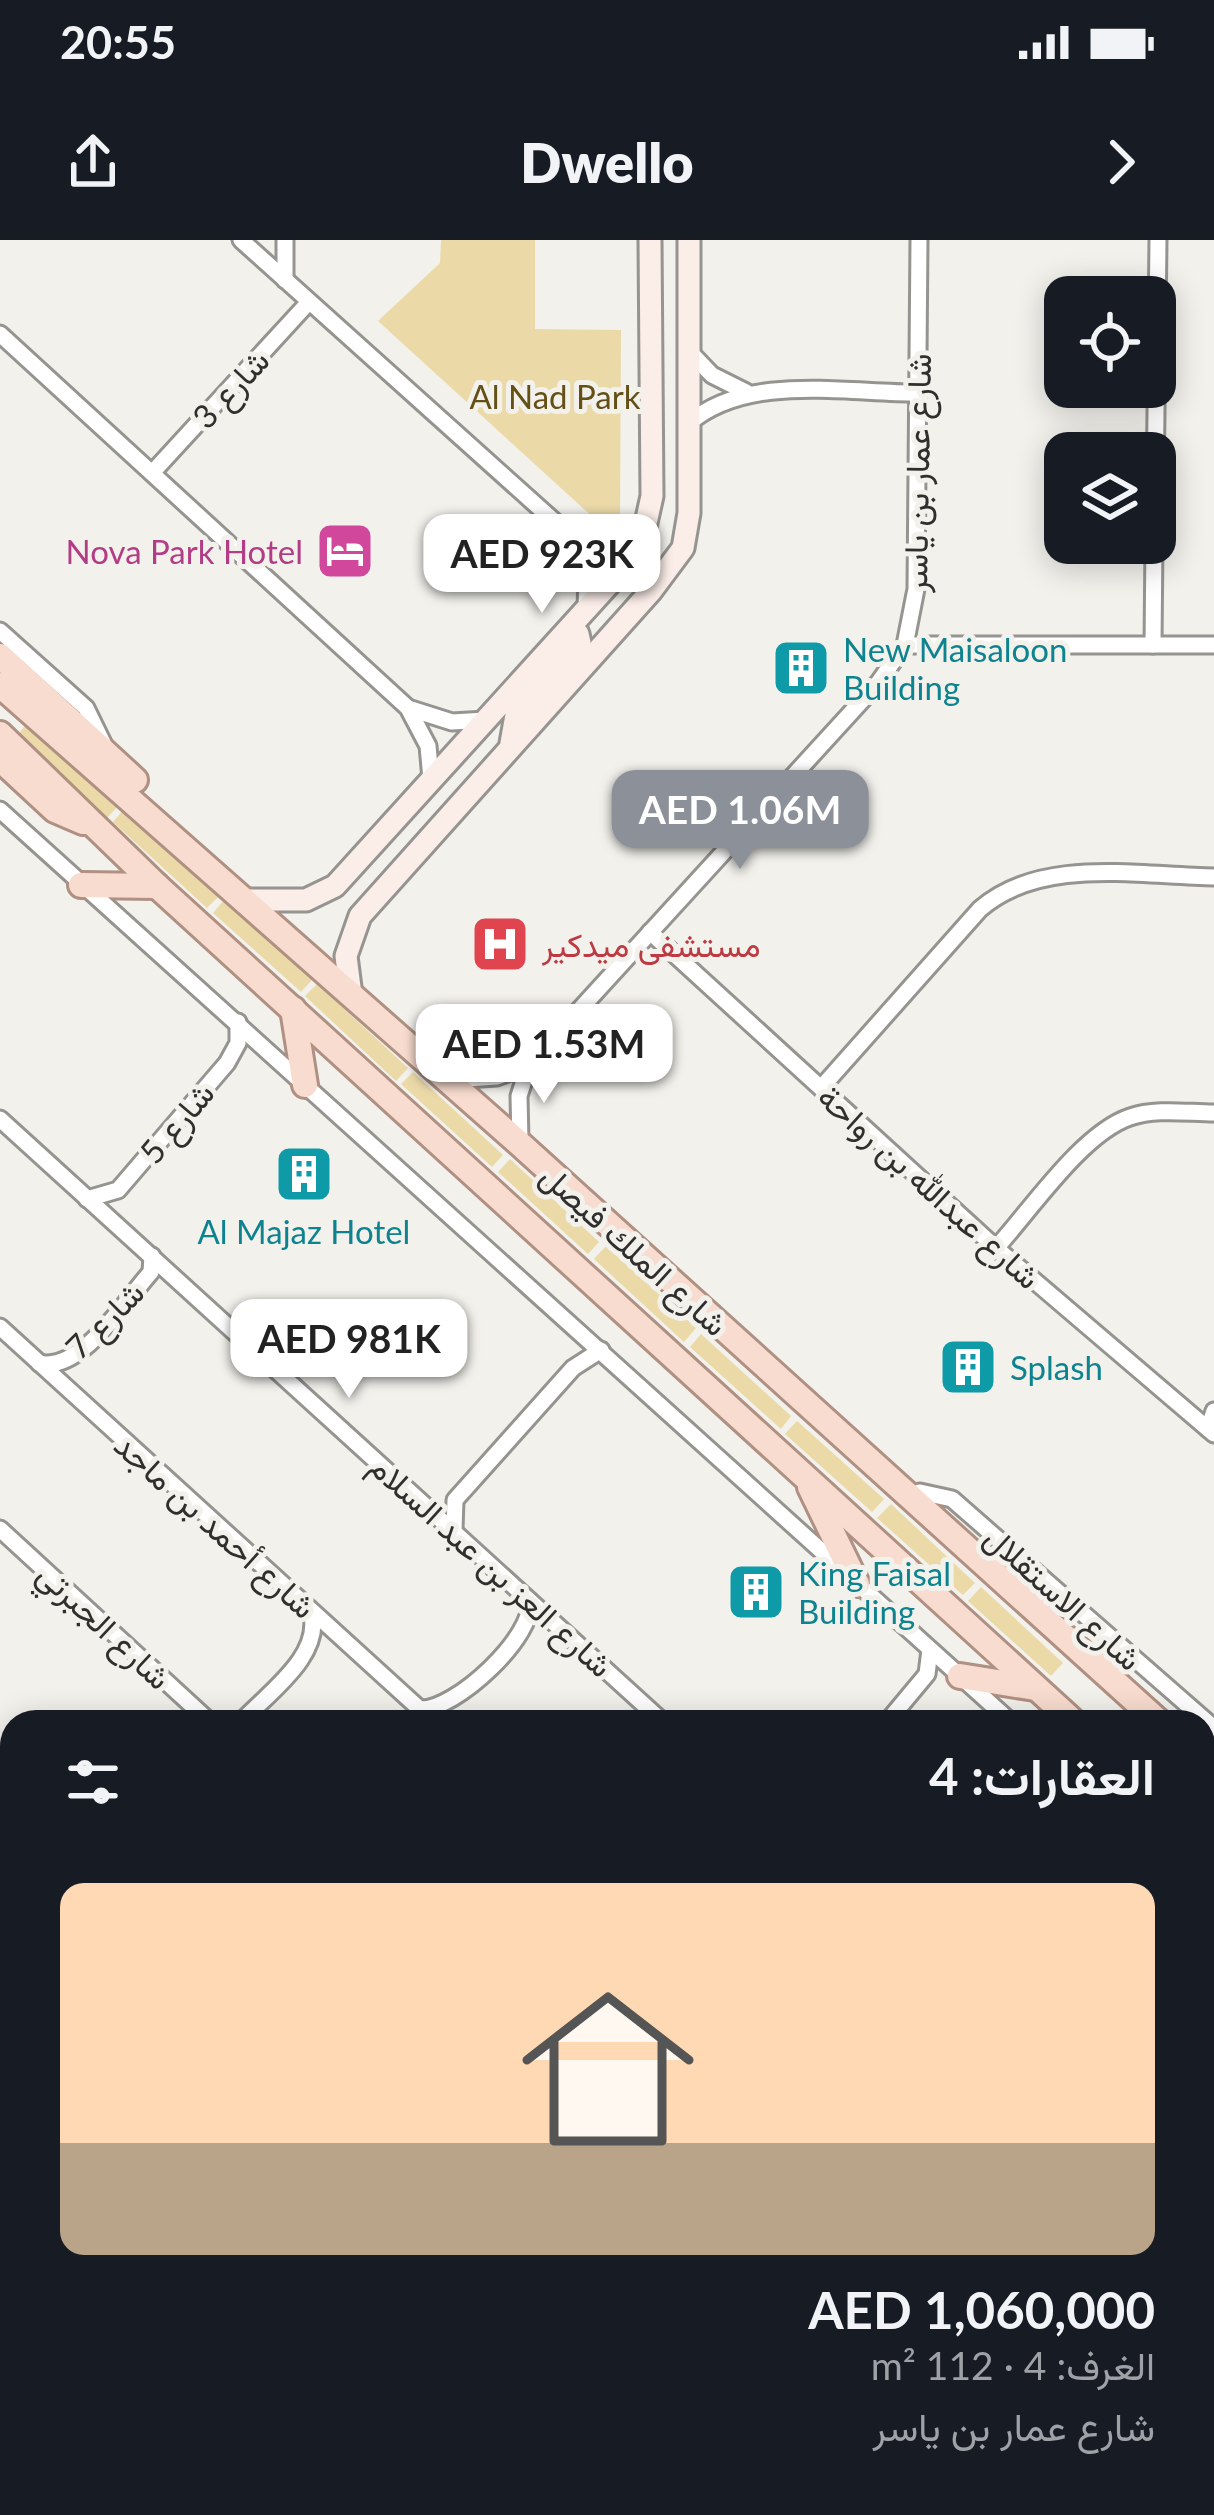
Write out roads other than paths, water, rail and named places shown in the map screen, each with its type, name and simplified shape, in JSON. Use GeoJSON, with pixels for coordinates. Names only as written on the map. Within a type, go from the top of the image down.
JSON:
{"type":"FeatureCollection","features":[{"type":"Feature","properties":{"kind":"main road"},"geometry":{"type":"LineString","coordinates":[[0,656],[109,755],[146,794],[159,820]]}},
{"type":"Feature","properties":{"kind":"main road","name":"شارع الملك فيصل"},"geometry":{"type":"LineString","coordinates":[[0,685],[159,820],[1145,1710]]}},
{"type":"Feature","properties":{"kind":"main road","name":"شارع الملك فيصل"},"geometry":{"type":"LineString","coordinates":[[0,734],[157,886],[1060,1710]]}},
{"type":"Feature","properties":{"kind":"main road"},"geometry":{"type":"LineString","coordinates":[[0,759],[55,810],[93,824]]}},
{"type":"Feature","properties":{"kind":"main road"},"geometry":{"type":"LineString","coordinates":[[81,885],[157,886]]}},
{"type":"Feature","properties":{"kind":"main road"},"geometry":{"type":"LineString","coordinates":[[293,1009],[305,1084]]}},
{"type":"Feature","properties":{"kind":"main road"},"geometry":{"type":"LineString","coordinates":[[804,1474],[857,1583]]}},
{"type":"Feature","properties":{"kind":"main road"},"geometry":{"type":"LineString","coordinates":[[960,1676],[1035,1688]]}},
{"type":"Feature","properties":{"kind":"street"},"geometry":{"type":"LineString","coordinates":[[241,240],[574,539],[607,551],[640,550]]}},
{"type":"Feature","properties":{"kind":"street"},"geometry":{"type":"LineString","coordinates":[[284,280],[285,240]]}},
{"type":"Feature","properties":{"kind":"street"},"geometry":{"type":"LineString","coordinates":[[351,995],[347,942],[389,880],[674,564],[688,530],[689,240]]}},
{"type":"Feature","properties":{"kind":"street","name":"شارع عمار بن ياسر"},"geometry":{"type":"LineString","coordinates":[[529,1064],[878,683],[905,645],[916,589],[919,240]]}},
{"type":"Feature","properties":{"kind":"street"},"geometry":{"type":"LineString","coordinates":[[1156,432],[1158,240]]}},
{"type":"Feature","properties":{"kind":"street"},"geometry":{"type":"LineString","coordinates":[[246,900],[306,900],[335,886],[640,550],[652,516],[648,241]]}},
{"type":"Feature","properties":{"kind":"street","name":"شارع 3"},"geometry":{"type":"LineString","coordinates":[[152,473],[308,303]]}},
{"type":"Feature","properties":{"kind":"street"},"geometry":{"type":"LineString","coordinates":[[0,334],[408,708],[428,746],[431,779],[420,814],[364,878],[373,888],[389,880]]}},
{"type":"Feature","properties":{"kind":"street"},"geometry":{"type":"LineString","coordinates":[[688,349],[712,375],[749,393]]}},
{"type":"Feature","properties":{"kind":"street"},"geometry":{"type":"LineString","coordinates":[[687,425],[711,407],[749,393],[916,393]]}},
{"type":"Feature","properties":{"kind":"street"},"geometry":{"type":"LineString","coordinates":[[574,539],[587,571],[586,612]]}},
{"type":"Feature","properties":{"kind":"street"},"geometry":{"type":"LineString","coordinates":[[1153,645],[1154,564]]}},
{"type":"Feature","properties":{"kind":"street"},"geometry":{"type":"LineString","coordinates":[[0,631],[86,708],[109,755]]}},
{"type":"Feature","properties":{"kind":"street"},"geometry":{"type":"LineString","coordinates":[[511,744],[516,715],[580,643],[578,634],[568,631]]}},
{"type":"Feature","properties":{"kind":"street"},"geometry":{"type":"LineString","coordinates":[[905,645],[1214,645]]}},
{"type":"Feature","properties":{"kind":"street"},"geometry":{"type":"LineString","coordinates":[[408,708],[452,722],[485,720]]}},
{"type":"Feature","properties":{"kind":"street"},"geometry":{"type":"LineString","coordinates":[[0,810],[998,1710]]}},
{"type":"Feature","properties":{"kind":"street"},"geometry":{"type":"LineString","coordinates":[[821,1088],[980,909],[1003,891],[1046,877],[1214,877]]}},
{"type":"Feature","properties":{"kind":"street","name":"شارع عبدالله بن رواحة"},"geometry":{"type":"LineString","coordinates":[[650,932],[996,1249],[1211,1431]]}},
{"type":"Feature","properties":{"kind":"street","name":"شارع 5"},"geometry":{"type":"LineString","coordinates":[[87,1199],[118,1190],[227,1063],[238,1043],[238,1022]]}},
{"type":"Feature","properties":{"kind":"street"},"geometry":{"type":"LineString","coordinates":[[448,1080],[497,1077],[529,1064]]}},
{"type":"Feature","properties":{"kind":"street"},"geometry":{"type":"LineString","coordinates":[[521,1144],[519,1096],[529,1064]]}},
{"type":"Feature","properties":{"kind":"street"},"geometry":{"type":"LineString","coordinates":[[996,1249],[1090,1143],[1114,1124],[1148,1112],[1214,1113]]}},
{"type":"Feature","properties":{"kind":"street","name":"شارع العز بن عبد السلام"},"geometry":{"type":"LineString","coordinates":[[0,1119],[650,1710]]}},
{"type":"Feature","properties":{"kind":"street","name":"شارع 7"},"geometry":{"type":"LineString","coordinates":[[39,1363],[58,1364],[76,1354],[151,1272],[152,1256]]}},
{"type":"Feature","properties":{"kind":"street","name":"شارع أحمد بن ماجد"},"geometry":{"type":"LineString","coordinates":[[0,1327],[419,1709]]}},
{"type":"Feature","properties":{"kind":"street"},"geometry":{"type":"LineString","coordinates":[[454,1531],[451,1510],[461,1492],[574,1368],[601,1351]]}},
{"type":"Feature","properties":{"kind":"street"},"geometry":{"type":"LineString","coordinates":[[1211,1431],[1214,1411]]}},
{"type":"Feature","properties":{"kind":"street","name":"شارع الاستقلال"},"geometry":{"type":"LineString","coordinates":[[904,1496],[920,1492],[952,1499],[1193,1710]]}},
{"type":"Feature","properties":{"kind":"street","name":"شارع الجبرتي"},"geometry":{"type":"LineString","coordinates":[[0,1528],[197,1710]]}},
{"type":"Feature","properties":{"kind":"street"},"geometry":{"type":"LineString","coordinates":[[419,1709],[444,1708],[464,1693],[527,1625],[529,1600]]}},
{"type":"Feature","properties":{"kind":"street"},"geometry":{"type":"LineString","coordinates":[[252,1710],[308,1651],[314,1631],[311,1611]]}},
{"type":"Feature","properties":{"kind":"street"},"geometry":{"type":"LineString","coordinates":[[897,1710],[927,1674],[930,1650]]}},
{"type":"Feature","properties":{"kind":"place","name":"Nova Park Hotel"},"geometry":{"type":"Point","coordinates":[345,551]}},
{"type":"Feature","properties":{"kind":"place","name":"New Maisaloon Building"},"geometry":{"type":"Point","coordinates":[801,668]}},
{"type":"Feature","properties":{"kind":"place","name":"مستشفى ميدكير"},"geometry":{"type":"Point","coordinates":[500,944]}},
{"type":"Feature","properties":{"kind":"place","name":"Al Majaz Hotel"},"geometry":{"type":"Point","coordinates":[304,1174]}},
{"type":"Feature","properties":{"kind":"place","name":"Splash"},"geometry":{"type":"Point","coordinates":[968,1367]}},
{"type":"Feature","properties":{"kind":"place","name":"King Faisal Building"},"geometry":{"type":"Point","coordinates":[756,1592]}},
{"type":"Feature","properties":{"kind":"park label","name":"Al Nad Park"},"geometry":{"type":"Point","coordinates":[555,396]}}]}
